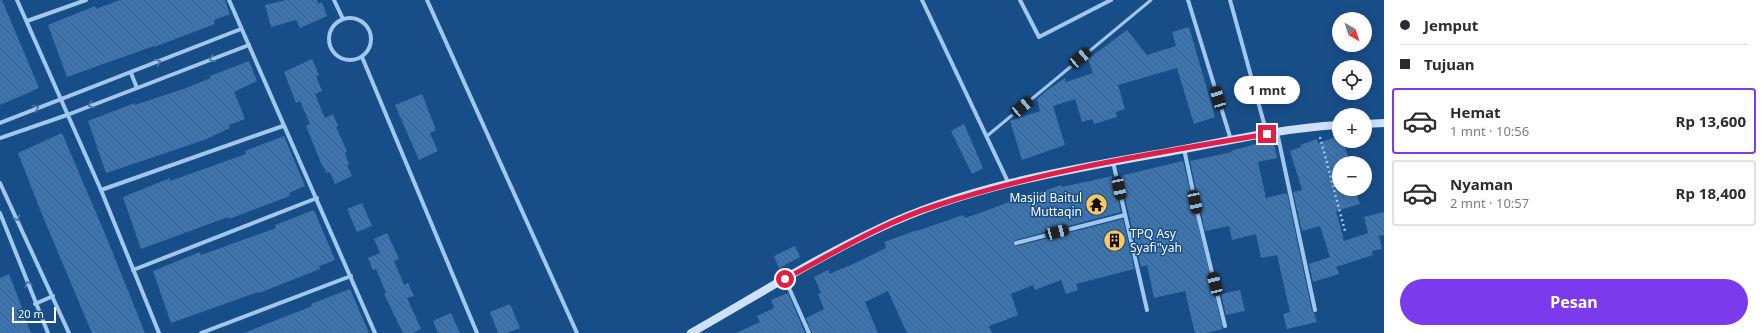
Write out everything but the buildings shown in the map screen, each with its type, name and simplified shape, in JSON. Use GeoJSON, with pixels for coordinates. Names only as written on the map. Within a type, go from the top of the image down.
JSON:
{"type":"FeatureCollection","features":[{"type":"Feature","properties":{"kind":"street"},"geometry":{"type":"LineString","coordinates":[[17,0],[101,190],[159,333]]}},
{"type":"Feature","properties":{"kind":"street"},"geometry":{"type":"LineString","coordinates":[[26,21],[86,0]]}},
{"type":"Feature","properties":{"kind":"street"},"geometry":{"type":"LineString","coordinates":[[229,0],[375,333]]}},
{"type":"Feature","properties":{"kind":"street"},"geometry":{"type":"LineString","coordinates":[[334,0],[343,19]]}},
{"type":"Feature","properties":{"kind":"street"},"geometry":{"type":"LineString","coordinates":[[427,0],[577,333]]}},
{"type":"Feature","properties":{"kind":"street"},"geometry":{"type":"LineString","coordinates":[[922,0],[1009,184]]}},
{"type":"Feature","properties":{"kind":"street"},"geometry":{"type":"LineString","coordinates":[[1020,0],[1039,37],[1111,0]]}},
{"type":"Feature","properties":{"kind":"street"},"geometry":{"type":"LineString","coordinates":[[1188,0],[1232,140]]}},
{"type":"Feature","properties":{"kind":"street"},"geometry":{"type":"LineString","coordinates":[[1230,0],[1267,134]]}},
{"type":"Feature","properties":{"kind":"street"},"geometry":{"type":"LineString","coordinates":[[352,18],[367,26],[371,34],[371,43],[368,51],[362,57],[352,61],[342,60],[333,53],[329,44],[329,34],[334,25],[343,19],[352,18]]}},
{"type":"Feature","properties":{"kind":"street"},"geometry":{"type":"LineString","coordinates":[[0,123],[241,29]]}},
{"type":"Feature","properties":{"kind":"street"},"geometry":{"type":"LineString","coordinates":[[0,138],[67,115],[249,45]]}},
{"type":"Feature","properties":{"kind":"street"},"geometry":{"type":"LineString","coordinates":[[362,57],[477,333]]}},
{"type":"Feature","properties":{"kind":"street"},"geometry":{"type":"LineString","coordinates":[[131,73],[137,88]]}},
{"type":"Feature","properties":{"kind":"street"},"geometry":{"type":"LineString","coordinates":[[1372,124],[1384,123]]}},
{"type":"Feature","properties":{"kind":"street"},"geometry":{"type":"LineString","coordinates":[[691,333],[785,279],[879,229],[937,205],[1009,184],[1113,161],[1277,132],[1332,125]]}},
{"type":"Feature","properties":{"kind":"street"},"geometry":{"type":"LineString","coordinates":[[101,190],[283,126]]}},
{"type":"Feature","properties":{"kind":"street"},"geometry":{"type":"LineString","coordinates":[[1277,132],[1315,310]]}},
{"type":"Feature","properties":{"kind":"street"},"geometry":{"type":"LineString","coordinates":[[1184,149],[1198,215],[1225,326]]}},
{"type":"Feature","properties":{"kind":"street"},"geometry":{"type":"LineString","coordinates":[[1113,161],[1147,310]]}},
{"type":"Feature","properties":{"kind":"street"},"geometry":{"type":"LineString","coordinates":[[0,183],[69,333]]}},
{"type":"Feature","properties":{"kind":"street"},"geometry":{"type":"LineString","coordinates":[[133,270],[317,198]]}},
{"type":"Feature","properties":{"kind":"street"},"geometry":{"type":"LineString","coordinates":[[0,213],[35,304],[48,333]]}},
{"type":"Feature","properties":{"kind":"street"},"geometry":{"type":"LineString","coordinates":[[1016,243],[1125,214]]}},
{"type":"Feature","properties":{"kind":"street"},"geometry":{"type":"LineString","coordinates":[[201,333],[351,276]]}},
{"type":"Feature","properties":{"kind":"street"},"geometry":{"type":"LineString","coordinates":[[785,279],[809,333]]}},
{"type":"Feature","properties":{"kind":"street"},"geometry":{"type":"LineString","coordinates":[[35,304],[53,296]]}},
{"type":"Feature","properties":{"kind":"lane"},"geometry":{"type":"LineString","coordinates":[[986,136],[1150,0]]}},
{"type":"Feature","properties":{"kind":"path"},"geometry":{"type":"LineString","coordinates":[[1318,126],[1345,231]]}},
{"type":"Feature","properties":{"kind":"place","name":"Masjid Baitul Muttaqin"},"geometry":{"type":"Point","coordinates":[1097,204]}},
{"type":"Feature","properties":{"kind":"place","name":"TPQ Asy Syafi\"yah"},"geometry":{"type":"Point","coordinates":[1115,240]}},
{"type":"Feature","properties":{"kind":"route"},"geometry":{"type":"LineString","coordinates":[[785,279],[879,229],[937,205],[1009,184],[1113,161],[1267,134]]}}]}
